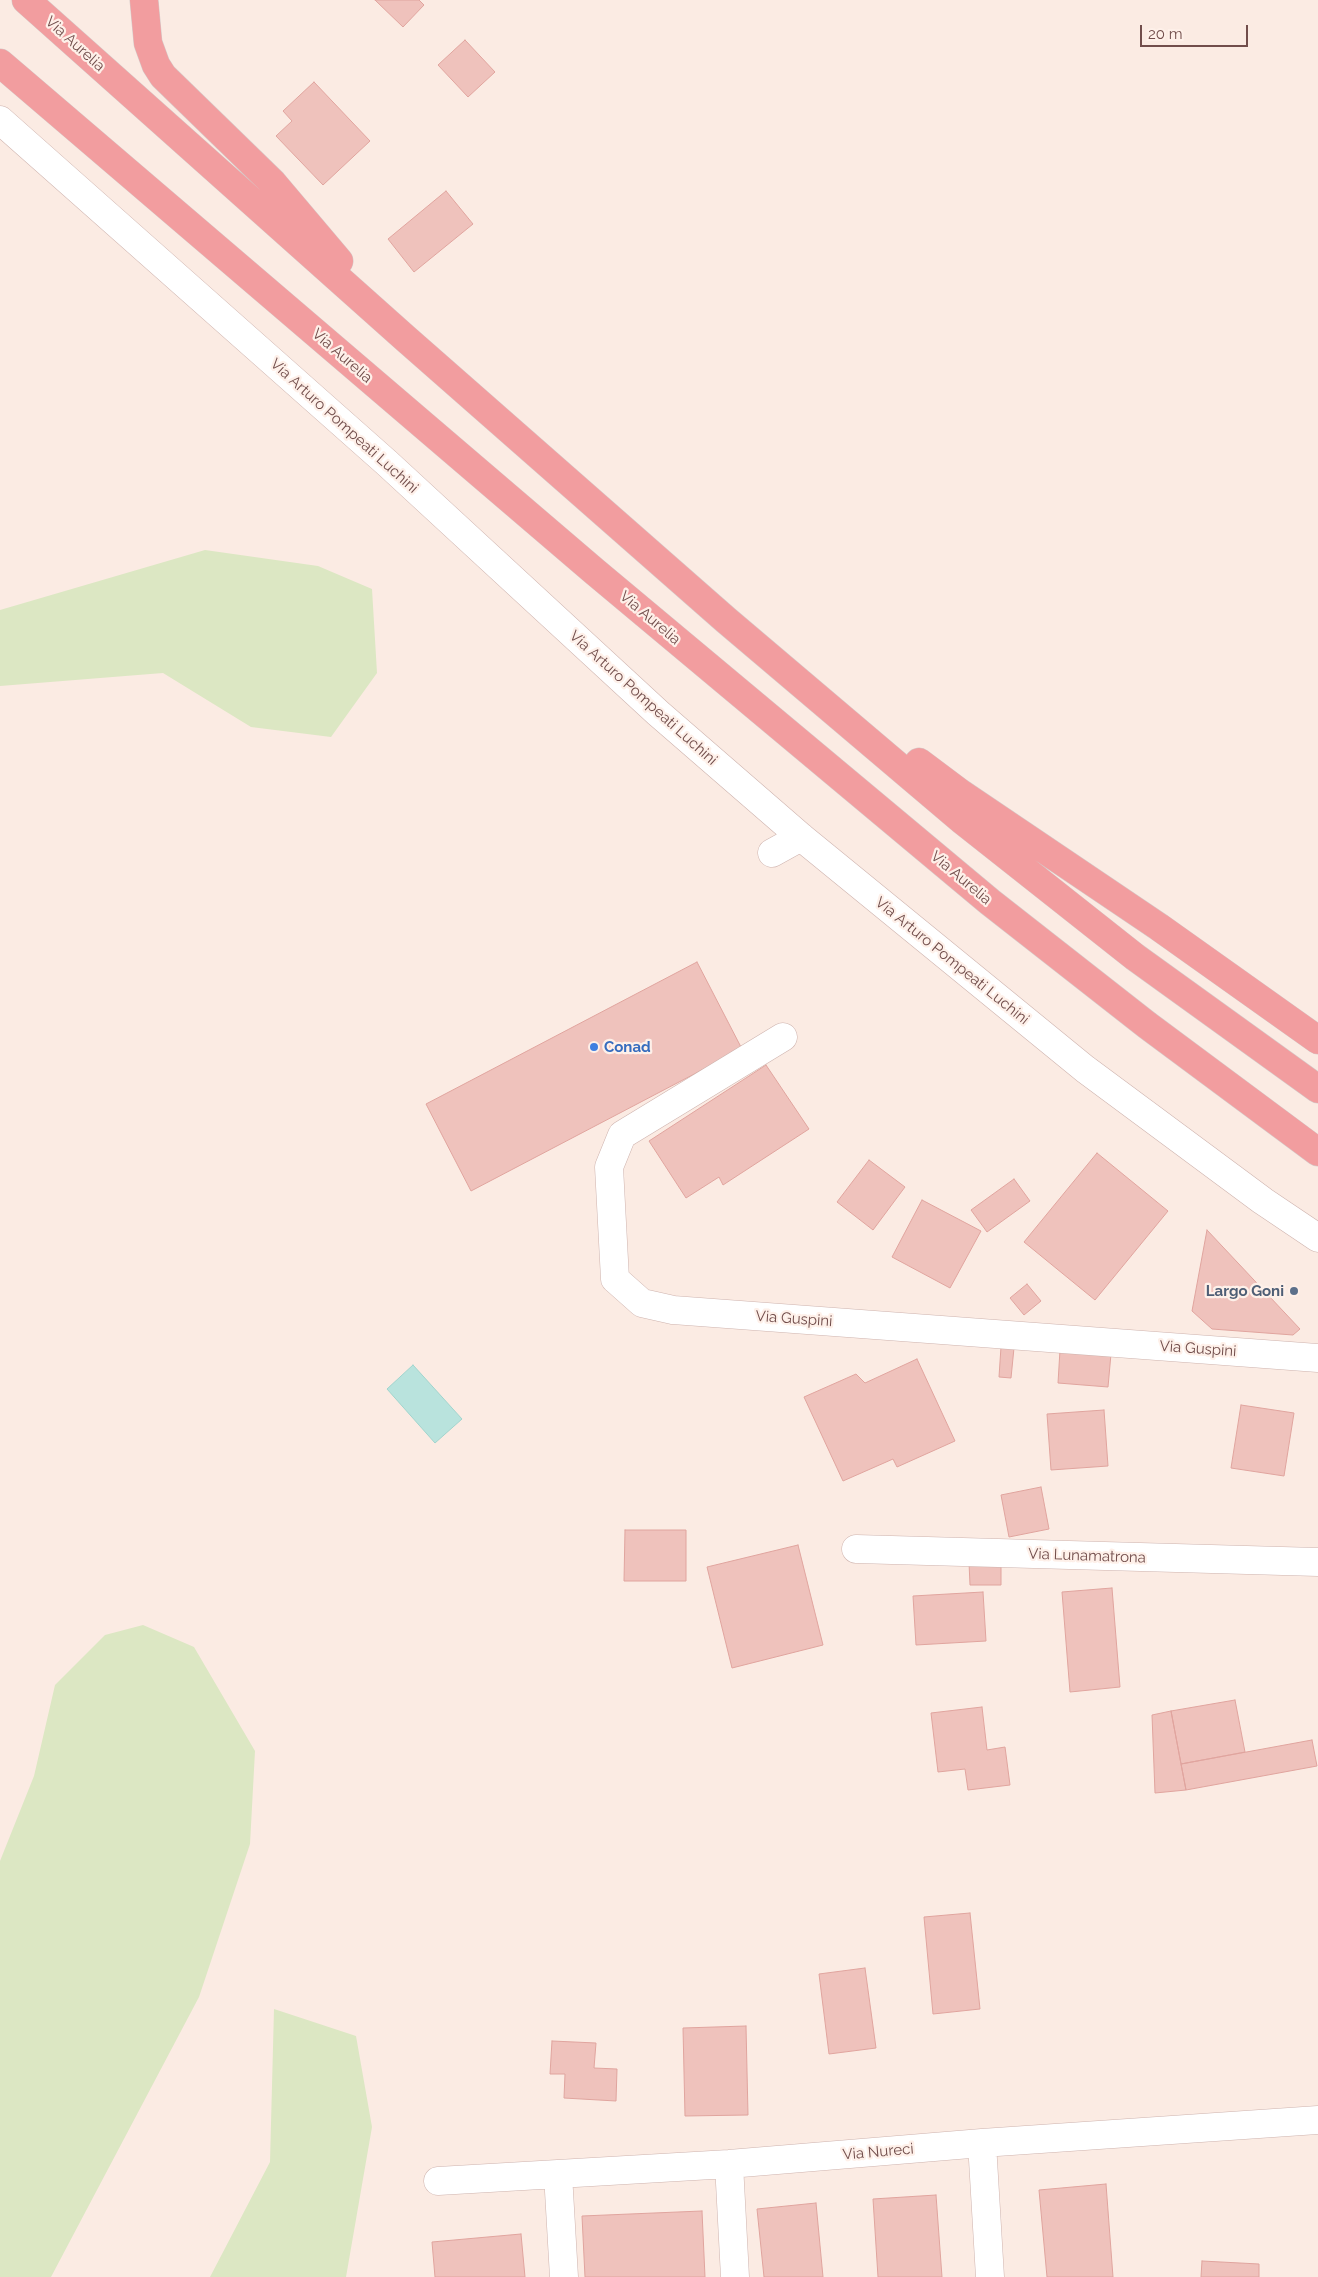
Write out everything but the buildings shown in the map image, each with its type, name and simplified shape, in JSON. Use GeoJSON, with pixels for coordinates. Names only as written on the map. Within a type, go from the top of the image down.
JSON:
{"type":"FeatureCollection","features":[{"type":"Feature","properties":{"kind":"highway","name":"Via Aurelia"},"geometry":{"type":"LineString","coordinates":[[26,0],[405,338],[726,620],[963,821],[1150,968],[1318,1089]]}},
{"type":"Feature","properties":{"kind":"highway"},"geometry":{"type":"LineString","coordinates":[[144,0],[148,43],[156,65],[163,76],[273,183],[405,338]]}},
{"type":"Feature","properties":{"kind":"highway","name":"Via Aurelia"},"geometry":{"type":"LineString","coordinates":[[0,63],[594,571],[990,902],[1147,1025],[1318,1152]]}},
{"type":"Feature","properties":{"kind":"highway"},"geometry":{"type":"LineString","coordinates":[[726,620],[958,792],[1160,927],[1318,1040]]}},
{"type":"Feature","properties":{"kind":"street","name":"Via Arturo Pompeati Luchini"},"geometry":{"type":"LineString","coordinates":[[0,120],[387,463],[658,713],[801,837],[908,934],[1078,1074],[1318,1238]]}},
{"type":"Feature","properties":{"kind":"street"},"geometry":{"type":"LineString","coordinates":[[772,853],[801,837]]}},
{"type":"Feature","properties":{"kind":"street","name":"Via Guspini"},"geometry":{"type":"LineString","coordinates":[[783,1037],[622,1135],[609,1168],[615,1279],[642,1303],[673,1310],[1318,1358]]}},
{"type":"Feature","properties":{"kind":"street","name":"Via Lunamatrona"},"geometry":{"type":"LineString","coordinates":[[856,1550],[1318,1562]]}},
{"type":"Feature","properties":{"kind":"street","name":"Via Nureci"},"geometry":{"type":"LineString","coordinates":[[438,2181],[729,2164],[982,2143],[1318,2120]]}},
{"type":"Feature","properties":{"kind":"street"},"geometry":{"type":"LineString","coordinates":[[982,2143],[990,2277]]}},
{"type":"Feature","properties":{"kind":"street"},"geometry":{"type":"LineString","coordinates":[[729,2164],[736,2277]]}},
{"type":"Feature","properties":{"kind":"street"},"geometry":{"type":"LineString","coordinates":[[558,2174],[564,2277]]}},
{"type":"Feature","properties":{"kind":"green space"},"geometry":{"type":"Polygon","coordinates":[[[205,550],[318,566],[372,589],[377,673],[331,737],[251,727],[163,673],[0,686],[0,610],[205,550]]]}},
{"type":"Feature","properties":{"kind":"green space"},"geometry":{"type":"Polygon","coordinates":[[[143,1625],[194,1647],[255,1751],[250,1844],[199,1997],[51,2277],[0,2277],[0,1861],[34,1776],[55,1685],[105,1635],[143,1625]]]}},
{"type":"Feature","properties":{"kind":"green space"},"geometry":{"type":"Polygon","coordinates":[[[274,2009],[356,2036],[372,2127],[346,2277],[210,2277],[270,2162],[274,2009]]]}},
{"type":"Feature","properties":{"kind":"water"},"geometry":{"type":"Polygon","coordinates":[[[413,1365],[462,1419],[435,1443],[387,1389],[413,1365]]]}},
{"type":"Feature","properties":{"kind":"place","name":"Conad"},"geometry":{"type":"Point","coordinates":[594,1047]}},
{"type":"Feature","properties":{"kind":"place","name":"Largo Goni"},"geometry":{"type":"Point","coordinates":[1294,1291]}}]}
